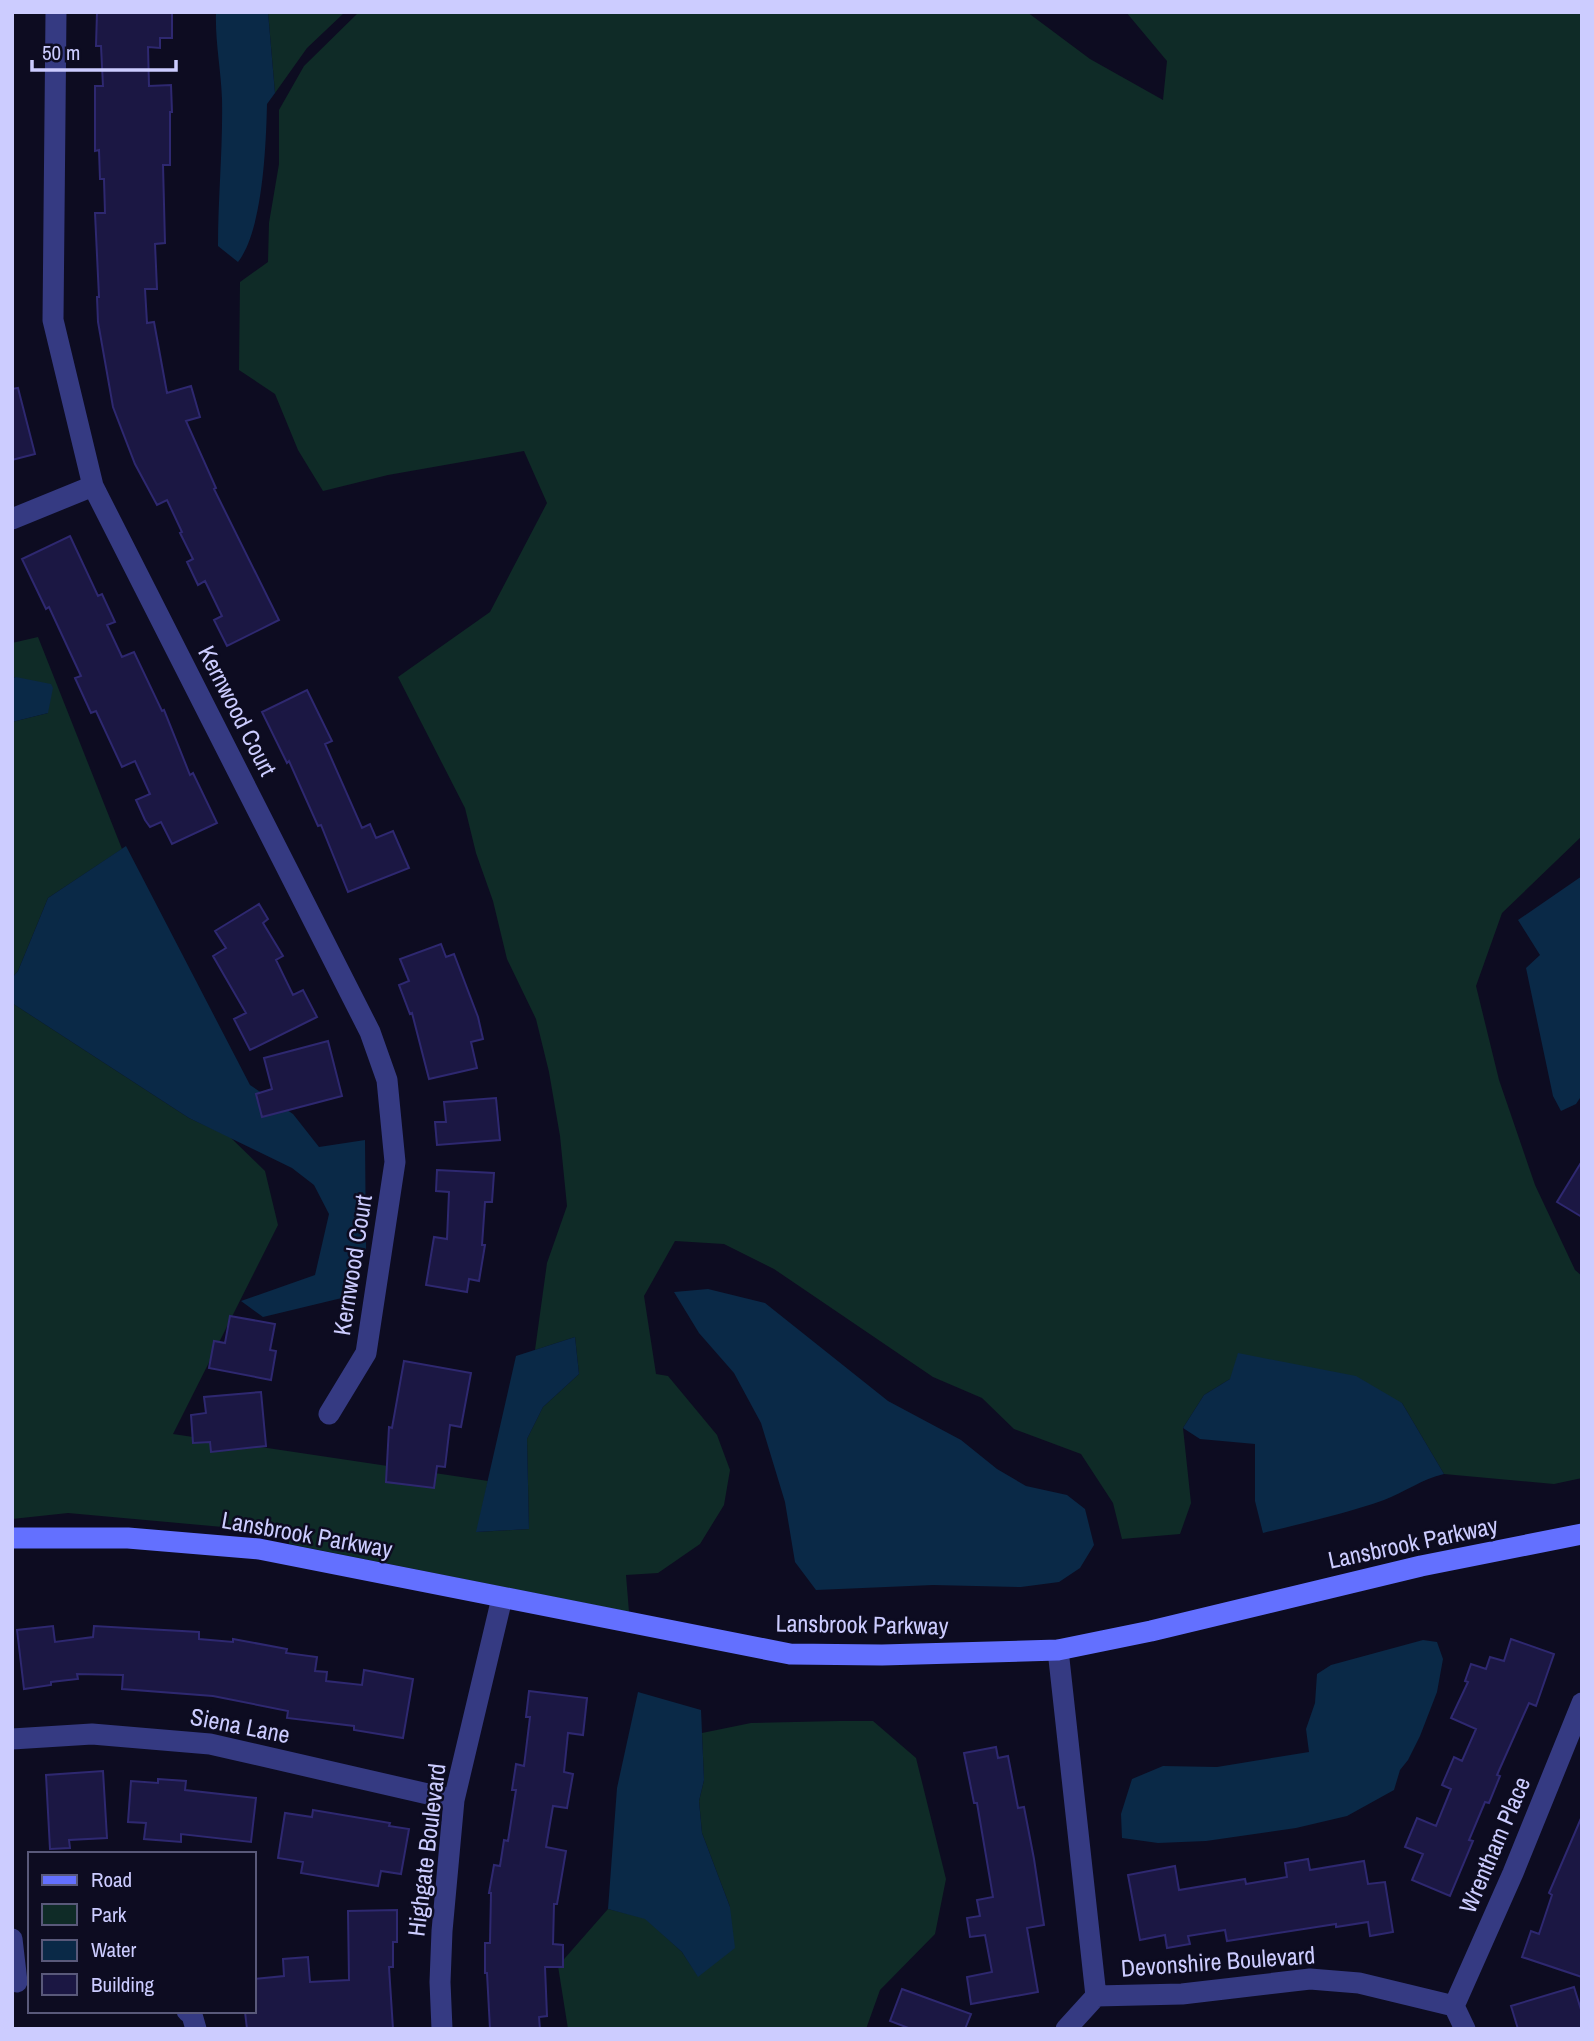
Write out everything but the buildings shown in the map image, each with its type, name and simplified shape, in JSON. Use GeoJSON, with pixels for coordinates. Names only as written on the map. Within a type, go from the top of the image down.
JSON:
{"type":"FeatureCollection","features":[{"type":"Feature","properties":{"kind":"street","name":"Kernwood Court"},"geometry":{"type":"LineString","coordinates":[[56,12],[53,320],[93,486],[370,1032],[387,1080],[396,1162],[366,1353],[329,1414]]}},
{"type":"Feature","properties":{"kind":"street"},"geometry":{"type":"LineString","coordinates":[[12,519],[93,486]]}},
{"type":"Feature","properties":{"kind":"street","name":"Lansbrook Parkway"},"geometry":{"type":"LineString","coordinates":[[12,1538],[128,1538],[258,1549],[790,1654],[882,1656],[1058,1650],[1151,1631],[1421,1566],[1582,1534]]}},
{"type":"Feature","properties":{"kind":"street","name":"Highgate Boulevard"},"geometry":{"type":"LineString","coordinates":[[442,2029],[442,1931],[454,1800],[502,1598]]}},
{"type":"Feature","properties":{"kind":"street","name":"Devonshire Boulevard"},"geometry":{"type":"LineString","coordinates":[[1058,1650],[1096,1996],[1182,1994],[1310,1979],[1359,1983],[1454,2006]]}},
{"type":"Feature","properties":{"kind":"street","name":"Wrentham Place"},"geometry":{"type":"LineString","coordinates":[[1454,2006],[1513,1873],[1582,1703]]}},
{"type":"Feature","properties":{"kind":"street","name":"Siena Lane"},"geometry":{"type":"LineString","coordinates":[[12,1739],[92,1734],[210,1744],[454,1800]]}},
{"type":"Feature","properties":{"kind":"street"},"geometry":{"type":"LineString","coordinates":[[12,1939],[20,1983]]}},
{"type":"Feature","properties":{"kind":"street"},"geometry":{"type":"LineString","coordinates":[[1066,2029],[1096,1996]]}},
{"type":"Feature","properties":{"kind":"street"},"geometry":{"type":"LineString","coordinates":[[1454,2006],[1465,2029]]}},
{"type":"Feature","properties":{"kind":"street"},"geometry":{"type":"LineString","coordinates":[[190,2013],[195,2029]]}},
{"type":"Feature","properties":{"kind":"green space"},"geometry":{"type":"Polygon","coordinates":[[[268,12],[345,12],[307,48],[275,93],[268,12]]]}},
{"type":"Feature","properties":{"kind":"green space"},"geometry":{"type":"Polygon","coordinates":[[[359,12],[1027,12],[1090,59],[1163,100],[1167,61],[1126,12],[1582,12],[1582,836],[1502,913],[1476,986],[1499,1080],[1535,1185],[1575,1270],[1582,1276],[1582,1478],[1554,1484],[1444,1474],[1402,1403],[1230,1379],[1204,1395],[1183,1428],[1191,1503],[1180,1534],[1122,1539],[1113,1503],[1081,1454],[1014,1429],[982,1398],[933,1377],[774,1269],[724,1244],[675,1241],[644,1296],[656,1374],[668,1376],[717,1435],[730,1470],[724,1505],[700,1544],[658,1573],[626,1575],[629,1612],[289,1544],[289,1533],[68,1513],[12,1519],[12,1003],[189,1118],[230,1137],[265,1171],[278,1225],[173,1434],[488,1481],[477,1532],[529,1529],[527,1439],[543,1407],[579,1374],[575,1337],[535,1350],[547,1263],[567,1206],[560,1136],[536,1019],[507,959],[465,808],[398,677],[490,612],[547,503],[524,451],[388,475],[323,491],[298,450],[275,394],[239,370],[240,282],[268,262],[269,223],[279,164],[279,110],[304,66],[359,12]]]}},
{"type":"Feature","properties":{"kind":"green space"},"geometry":{"type":"Polygon","coordinates":[[[38,637],[122,849],[48,898],[18,971],[12,978],[12,722],[48,713],[16,677],[12,678],[12,643],[38,637]]]}},
{"type":"Feature","properties":{"kind":"green space"},"geometry":{"type":"Polygon","coordinates":[[[873,1721],[916,1758],[946,1879],[935,1934],[880,1990],[866,2029],[568,2029],[558,1966],[608,1909],[645,1918],[682,1952],[698,1976],[730,1907],[702,1833],[699,1801],[704,1780],[702,1733],[751,1723],[873,1721]]]}},
{"type":"Feature","properties":{"kind":"water"},"geometry":{"type":"Polygon","coordinates":[[[216,12],[268,12],[275,93],[267,104],[264,164],[258,209],[253,230],[238,262],[218,246],[222,99],[216,12]]]}},
{"type":"Feature","properties":{"kind":"water"},"geometry":{"type":"Polygon","coordinates":[[[12,678],[51,684],[53,688],[48,713],[12,722],[12,678]]]}},
{"type":"Feature","properties":{"kind":"water"},"geometry":{"type":"Polygon","coordinates":[[[126,846],[250,1085],[293,1114],[319,1147],[365,1140],[366,1248],[346,1297],[263,1317],[241,1301],[315,1275],[329,1214],[314,1185],[292,1168],[189,1118],[12,1003],[12,978],[18,971],[48,898],[126,846]]]}},
{"type":"Feature","properties":{"kind":"water"},"geometry":{"type":"Polygon","coordinates":[[[1582,876],[1582,1095],[1576,1104],[1561,1111],[1553,1096],[1526,968],[1540,955],[1518,920],[1582,876]]]}},
{"type":"Feature","properties":{"kind":"water"},"geometry":{"type":"Polygon","coordinates":[[[708,1289],[765,1303],[888,1401],[961,1440],[997,1469],[1026,1486],[1067,1495],[1085,1509],[1094,1545],[1080,1568],[1059,1582],[1021,1587],[933,1585],[816,1590],[795,1562],[785,1502],[761,1423],[734,1373],[699,1333],[674,1292],[708,1289]]]}},
{"type":"Feature","properties":{"kind":"water"},"geometry":{"type":"Polygon","coordinates":[[[575,1337],[579,1374],[543,1407],[527,1439],[529,1529],[476,1532],[516,1356],[575,1337]]]}},
{"type":"Feature","properties":{"kind":"water"},"geometry":{"type":"Polygon","coordinates":[[[1238,1353],[1356,1376],[1402,1403],[1444,1474],[1369,1505],[1263,1533],[1255,1501],[1255,1444],[1200,1439],[1183,1428],[1204,1395],[1230,1379],[1238,1353]]]}},
{"type":"Feature","properties":{"kind":"water"},"geometry":{"type":"Polygon","coordinates":[[[1423,1640],[1437,1642],[1443,1659],[1437,1692],[1420,1736],[1400,1770],[1394,1790],[1347,1816],[1296,1828],[1206,1841],[1158,1843],[1122,1838],[1121,1814],[1132,1779],[1163,1766],[1217,1767],[1309,1752],[1306,1729],[1315,1703],[1317,1674],[1331,1665],[1423,1640]]]}},
{"type":"Feature","properties":{"kind":"water"},"geometry":{"type":"Polygon","coordinates":[[[638,1692],[701,1710],[704,1780],[699,1801],[702,1833],[730,1907],[735,1948],[698,1977],[682,1952],[645,1919],[608,1909],[617,1788],[638,1692]]]}}]}
